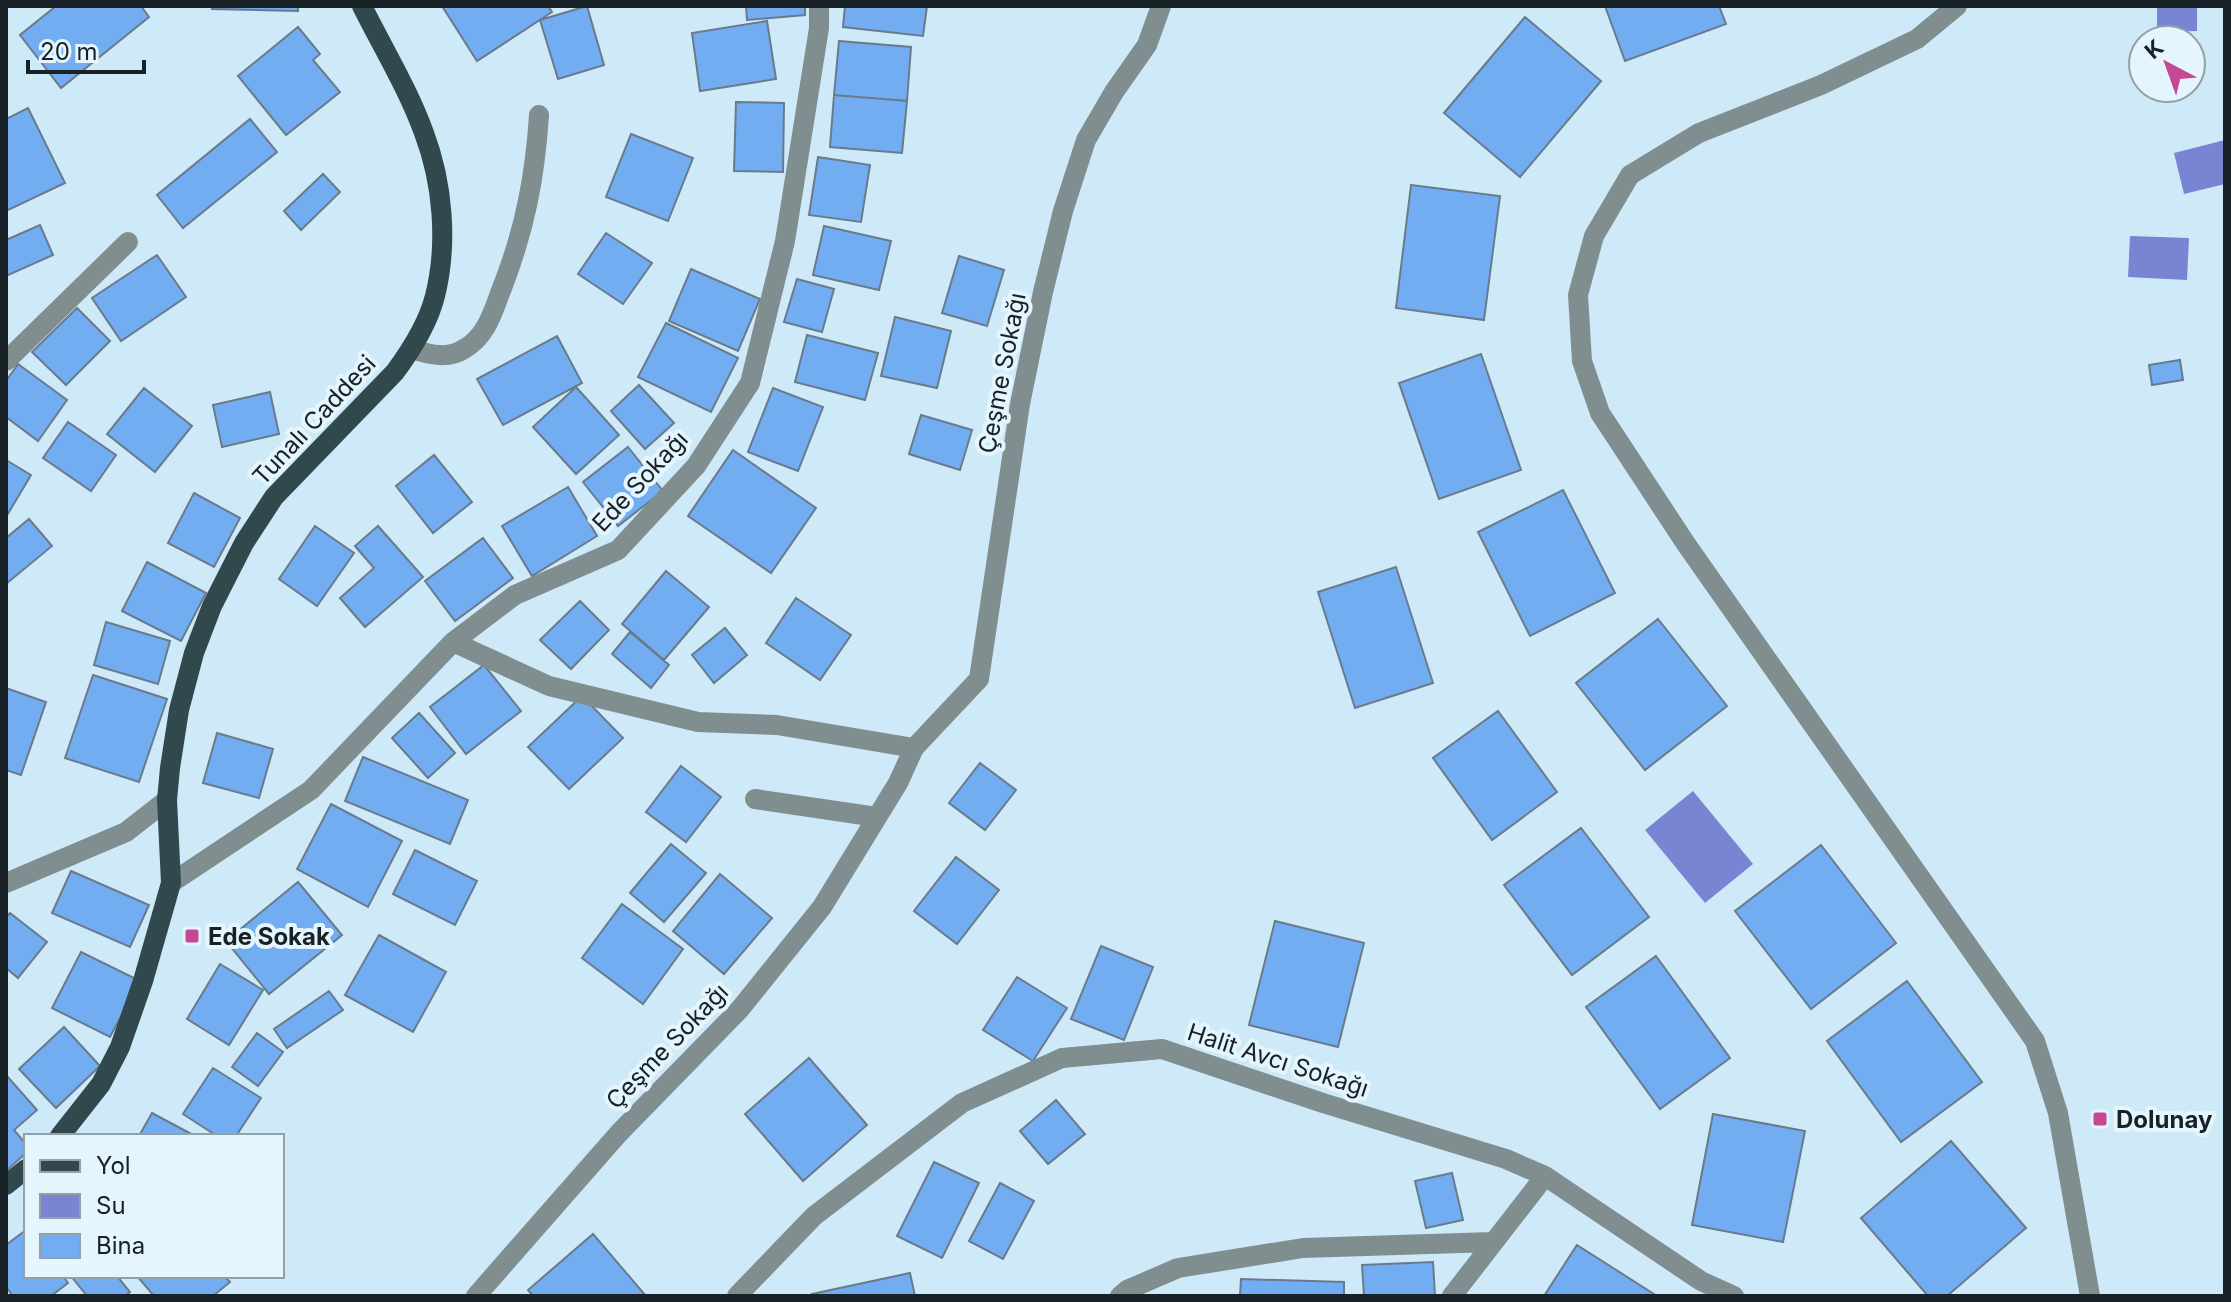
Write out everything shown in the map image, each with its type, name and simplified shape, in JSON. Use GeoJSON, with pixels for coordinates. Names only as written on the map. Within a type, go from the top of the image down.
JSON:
{"type":"FeatureCollection","features":[{"type":"Feature","properties":{"kind":"main road","name":"Tunalı Caddesi"},"geometry":{"type":"LineString","coordinates":[[62,1134],[101,1084],[120,1047],[171,883],[167,800],[170,768],[179,710],[194,653],[212,606],[244,543],[274,497],[395,372],[424,325],[435,297],[442,227],[437,181],[425,134],[362,6]]}},
{"type":"Feature","properties":{"kind":"main road"},"geometry":{"type":"LineString","coordinates":[[6,1185],[24,1171]]}},
{"type":"Feature","properties":{"kind":"street","name":"Ede Sokağı"},"geometry":{"type":"LineString","coordinates":[[171,883],[311,790],[453,642],[515,595],[618,550],[696,466],[750,383],[785,241],[819,28],[819,6]]}},
{"type":"Feature","properties":{"kind":"street","name":"Çeşme Sokağı"},"geometry":{"type":"LineString","coordinates":[[476,1296],[619,1133],[740,1009],[822,907],[898,783],[914,748],[979,679],[1020,404],[1063,211],[1086,140],[1147,45],[1161,6]]}},
{"type":"Feature","properties":{"kind":"street"},"geometry":{"type":"LineString","coordinates":[[1957,6],[1917,39],[1821,85],[1699,133],[1630,175],[1594,236],[1578,295],[1582,361],[1600,413],[1686,544],[2035,1041],[2058,1113],[2090,1296]]}},
{"type":"Feature","properties":{"kind":"street"},"geometry":{"type":"LineString","coordinates":[[411,349],[434,356],[462,351],[478,339],[489,321],[518,248],[536,154],[539,115]]}},
{"type":"Feature","properties":{"kind":"street"},"geometry":{"type":"LineString","coordinates":[[6,361],[128,242]]}},
{"type":"Feature","properties":{"kind":"street"},"geometry":{"type":"LineString","coordinates":[[453,642],[549,686],[698,722],[777,725],[914,748]]}},
{"type":"Feature","properties":{"kind":"street"},"geometry":{"type":"LineString","coordinates":[[755,799],[877,817]]}},
{"type":"Feature","properties":{"kind":"street"},"geometry":{"type":"LineString","coordinates":[[6,883],[126,832],[167,800]]}},
{"type":"Feature","properties":{"kind":"street","name":"Halit Avcı Sokağı"},"geometry":{"type":"LineString","coordinates":[[737,1296],[814,1216],[962,1103],[1062,1058],[1162,1049],[1506,1159],[1545,1176],[1697,1289],[1734,1296]]}},
{"type":"Feature","properties":{"kind":"street"},"geometry":{"type":"LineString","coordinates":[[1452,1296],[1545,1176]]}},
{"type":"Feature","properties":{"kind":"street"},"geometry":{"type":"LineString","coordinates":[[1120,1296],[1178,1268],[1303,1248],[1493,1242]]}},
{"type":"Feature","properties":{"kind":"water"},"geometry":{"type":"Polygon","coordinates":[[[2157,6],[2197,6],[2197,24],[2157,24],[2157,6]]]}},
{"type":"Feature","properties":{"kind":"water"},"geometry":{"type":"Polygon","coordinates":[[[2225,140],[2225,184],[2184,194],[2174,153],[2225,140]]]}},
{"type":"Feature","properties":{"kind":"water"},"geometry":{"type":"Polygon","coordinates":[[[2130,236],[2189,238],[2187,280],[2128,277],[2130,236]]]}},
{"type":"Feature","properties":{"kind":"water"},"geometry":{"type":"Polygon","coordinates":[[[1693,791],[1753,864],[1705,903],[1645,830],[1693,791]]]}},
{"type":"Feature","properties":{"kind":"building"},"geometry":{"type":"Polygon","coordinates":[[[56,6],[141,6],[149,17],[61,88],[20,35],[56,6]]]}},
{"type":"Feature","properties":{"kind":"building"},"geometry":{"type":"Polygon","coordinates":[[[213,6],[298,6],[298,11],[212,9],[213,6]]]}},
{"type":"Feature","properties":{"kind":"building"},"geometry":{"type":"Polygon","coordinates":[[[442,6],[548,6],[552,12],[477,61],[442,6]]]}},
{"type":"Feature","properties":{"kind":"building"},"geometry":{"type":"Polygon","coordinates":[[[587,6],[604,65],[558,79],[540,20],[587,6]]]}},
{"type":"Feature","properties":{"kind":"building"},"geometry":{"type":"Polygon","coordinates":[[[746,6],[805,6],[805,15],[747,20],[746,6]]]}},
{"type":"Feature","properties":{"kind":"building"},"geometry":{"type":"Polygon","coordinates":[[[845,6],[927,6],[923,36],[843,27],[845,6]]]}},
{"type":"Feature","properties":{"kind":"building"},"geometry":{"type":"Polygon","coordinates":[[[1605,6],[1719,6],[1726,24],[1625,61],[1605,6]]]}},
{"type":"Feature","properties":{"kind":"building"},"geometry":{"type":"Polygon","coordinates":[[[1525,17],[1601,81],[1520,177],[1444,113],[1525,17]]]}},
{"type":"Feature","properties":{"kind":"building"},"geometry":{"type":"Polygon","coordinates":[[[767,21],[776,79],[700,91],[692,33],[767,21]]]}},
{"type":"Feature","properties":{"kind":"building"},"geometry":{"type":"Polygon","coordinates":[[[298,27],[320,54],[313,60],[340,92],[286,135],[238,76],[298,27]]]}},
{"type":"Feature","properties":{"kind":"building"},"geometry":{"type":"Polygon","coordinates":[[[839,41],[911,47],[907,101],[834,95],[839,41]]]}},
{"type":"Feature","properties":{"kind":"building"},"geometry":{"type":"Polygon","coordinates":[[[834,95],[907,101],[902,153],[830,147],[834,95]]]}},
{"type":"Feature","properties":{"kind":"building"},"geometry":{"type":"Polygon","coordinates":[[[736,102],[784,103],[783,172],[734,171],[736,102]]]}},
{"type":"Feature","properties":{"kind":"building"},"geometry":{"type":"Polygon","coordinates":[[[28,108],[65,183],[6,211],[6,119],[28,108]]]}},
{"type":"Feature","properties":{"kind":"building"},"geometry":{"type":"Polygon","coordinates":[[[250,119],[277,152],[183,228],[157,195],[250,119]]]}},
{"type":"Feature","properties":{"kind":"building"},"geometry":{"type":"Polygon","coordinates":[[[631,134],[693,158],[668,221],[606,197],[631,134]]]}},
{"type":"Feature","properties":{"kind":"building"},"geometry":{"type":"Polygon","coordinates":[[[818,157],[870,165],[861,222],[809,215],[818,157]]]}},
{"type":"Feature","properties":{"kind":"building"},"geometry":{"type":"Polygon","coordinates":[[[323,174],[340,192],[301,230],[284,211],[323,174]]]}},
{"type":"Feature","properties":{"kind":"building"},"geometry":{"type":"Polygon","coordinates":[[[1411,185],[1500,196],[1484,320],[1396,308],[1411,185]]]}},
{"type":"Feature","properties":{"kind":"building"},"geometry":{"type":"Polygon","coordinates":[[[40,225],[53,255],[6,276],[6,240],[40,225]]]}},
{"type":"Feature","properties":{"kind":"building"},"geometry":{"type":"Polygon","coordinates":[[[824,226],[891,241],[879,290],[813,275],[824,226]]]}},
{"type":"Feature","properties":{"kind":"building"},"geometry":{"type":"Polygon","coordinates":[[[606,233],[652,263],[623,304],[578,274],[606,233]]]}},
{"type":"Feature","properties":{"kind":"building"},"geometry":{"type":"Polygon","coordinates":[[[157,255],[186,297],[121,341],[92,298],[157,255]]]}},
{"type":"Feature","properties":{"kind":"building"},"geometry":{"type":"Polygon","coordinates":[[[959,256],[1004,270],[987,326],[942,313],[959,256]]]}},
{"type":"Feature","properties":{"kind":"building"},"geometry":{"type":"Polygon","coordinates":[[[691,269],[760,299],[738,351],[669,321],[691,269]]]}},
{"type":"Feature","properties":{"kind":"building"},"geometry":{"type":"Polygon","coordinates":[[[797,279],[834,289],[822,332],[784,322],[797,279]]]}},
{"type":"Feature","properties":{"kind":"building"},"geometry":{"type":"Polygon","coordinates":[[[77,308],[110,341],[66,385],[32,352],[77,308]]]}},
{"type":"Feature","properties":{"kind":"building"},"geometry":{"type":"Polygon","coordinates":[[[895,317],[951,331],[937,388],[881,376],[895,317]]]}},
{"type":"Feature","properties":{"kind":"building"},"geometry":{"type":"Polygon","coordinates":[[[666,323],[738,358],[711,412],[638,377],[666,323]]]}},
{"type":"Feature","properties":{"kind":"building"},"geometry":{"type":"Polygon","coordinates":[[[807,335],[878,353],[865,400],[795,382],[807,335]]]}},
{"type":"Feature","properties":{"kind":"building"},"geometry":{"type":"Polygon","coordinates":[[[557,336],[582,383],[503,425],[477,379],[557,336]]]}},
{"type":"Feature","properties":{"kind":"building"},"geometry":{"type":"Polygon","coordinates":[[[1481,354],[1521,470],[1439,499],[1399,383],[1481,354]]]}},
{"type":"Feature","properties":{"kind":"building"},"geometry":{"type":"Polygon","coordinates":[[[2180,360],[2183,380],[2152,385],[2149,365],[2180,360]]]}},
{"type":"Feature","properties":{"kind":"building"},"geometry":{"type":"Polygon","coordinates":[[[18,364],[67,400],[38,441],[6,417],[6,381],[18,364]]]}},
{"type":"Feature","properties":{"kind":"building"},"geometry":{"type":"Polygon","coordinates":[[[639,385],[674,423],[645,449],[611,411],[639,385]]]}},
{"type":"Feature","properties":{"kind":"building"},"geometry":{"type":"Polygon","coordinates":[[[576,387],[619,435],[576,474],[533,427],[576,387]]]}},
{"type":"Feature","properties":{"kind":"building"},"geometry":{"type":"Polygon","coordinates":[[[144,388],[192,426],[155,472],[107,434],[144,388]]]}},
{"type":"Feature","properties":{"kind":"building"},"geometry":{"type":"Polygon","coordinates":[[[773,388],[823,407],[798,471],[748,452],[773,388]]]}},
{"type":"Feature","properties":{"kind":"building"},"geometry":{"type":"Polygon","coordinates":[[[270,392],[279,434],[222,447],[213,405],[270,392]]]}},
{"type":"Feature","properties":{"kind":"building"},"geometry":{"type":"Polygon","coordinates":[[[921,415],[972,430],[960,470],[909,454],[921,415]]]}},
{"type":"Feature","properties":{"kind":"building"},"geometry":{"type":"Polygon","coordinates":[[[68,422],[116,455],[91,491],[43,458],[68,422]]]}},
{"type":"Feature","properties":{"kind":"building"},"geometry":{"type":"Polygon","coordinates":[[[628,447],[663,491],[618,526],[583,482],[628,447]]]}},
{"type":"Feature","properties":{"kind":"building"},"geometry":{"type":"Polygon","coordinates":[[[733,450],[816,508],[771,573],[688,516],[733,450]]]}},
{"type":"Feature","properties":{"kind":"building"},"geometry":{"type":"Polygon","coordinates":[[[434,455],[472,502],[433,533],[396,486],[434,455]]]}},
{"type":"Feature","properties":{"kind":"building"},"geometry":{"type":"Polygon","coordinates":[[[6,460],[31,475],[6,517],[6,460]]]}},
{"type":"Feature","properties":{"kind":"building"},"geometry":{"type":"Polygon","coordinates":[[[568,487],[597,536],[532,576],[502,526],[568,487]]]}},
{"type":"Feature","properties":{"kind":"building"},"geometry":{"type":"Polygon","coordinates":[[[1563,490],[1615,593],[1530,636],[1478,532],[1563,490]]]}},
{"type":"Feature","properties":{"kind":"building"},"geometry":{"type":"Polygon","coordinates":[[[194,493],[240,518],[214,567],[168,543],[194,493]]]}},
{"type":"Feature","properties":{"kind":"building"},"geometry":{"type":"Polygon","coordinates":[[[29,519],[52,546],[6,584],[6,538],[29,519]]]}},
{"type":"Feature","properties":{"kind":"building"},"geometry":{"type":"Polygon","coordinates":[[[315,526],[354,553],[317,606],[279,579],[315,526]]]}},
{"type":"Feature","properties":{"kind":"building"},"geometry":{"type":"Polygon","coordinates":[[[378,526],[423,577],[365,627],[340,598],[374,568],[355,546],[378,526]]]}},
{"type":"Feature","properties":{"kind":"building"},"geometry":{"type":"Polygon","coordinates":[[[483,538],[513,578],[455,621],[425,581],[483,538]]]}},
{"type":"Feature","properties":{"kind":"building"},"geometry":{"type":"Polygon","coordinates":[[[147,562],[206,593],[181,641],[122,611],[147,562]]]}},
{"type":"Feature","properties":{"kind":"building"},"geometry":{"type":"Polygon","coordinates":[[[1396,567],[1433,683],[1355,708],[1318,592],[1396,567]]]}},
{"type":"Feature","properties":{"kind":"building"},"geometry":{"type":"Polygon","coordinates":[[[666,571],[709,607],[664,660],[622,624],[666,571]]]}},
{"type":"Feature","properties":{"kind":"building"},"geometry":{"type":"Polygon","coordinates":[[[796,598],[851,635],[820,680],[766,643],[796,598]]]}},
{"type":"Feature","properties":{"kind":"building"},"geometry":{"type":"Polygon","coordinates":[[[580,601],[609,630],[571,669],[540,640],[580,601]]]}},
{"type":"Feature","properties":{"kind":"building"},"geometry":{"type":"Polygon","coordinates":[[[1658,619],[1727,706],[1645,770],[1576,683],[1658,619]]]}},
{"type":"Feature","properties":{"kind":"building"},"geometry":{"type":"Polygon","coordinates":[[[106,622],[170,641],[158,684],[94,665],[106,622]]]}},
{"type":"Feature","properties":{"kind":"building"},"geometry":{"type":"Polygon","coordinates":[[[725,628],[747,655],[714,683],[692,655],[725,628]]]}},
{"type":"Feature","properties":{"kind":"building"},"geometry":{"type":"Polygon","coordinates":[[[630,632],[669,665],[651,688],[612,654],[630,632]]]}},
{"type":"Feature","properties":{"kind":"building"},"geometry":{"type":"Polygon","coordinates":[[[484,665],[521,711],[466,754],[430,707],[484,665]]]}},
{"type":"Feature","properties":{"kind":"building"},"geometry":{"type":"Polygon","coordinates":[[[93,675],[167,699],[139,782],[65,758],[93,675]]]}},
{"type":"Feature","properties":{"kind":"building"},"geometry":{"type":"Polygon","coordinates":[[[6,688],[46,702],[21,775],[6,770],[6,688]]]}},
{"type":"Feature","properties":{"kind":"building"},"geometry":{"type":"Polygon","coordinates":[[[582,696],[623,738],[569,789],[528,747],[582,696]]]}},
{"type":"Feature","properties":{"kind":"building"},"geometry":{"type":"Polygon","coordinates":[[[1498,711],[1557,792],[1492,840],[1433,758],[1498,711]]]}},
{"type":"Feature","properties":{"kind":"building"},"geometry":{"type":"Polygon","coordinates":[[[419,713],[455,753],[428,778],[392,738],[419,713]]]}},
{"type":"Feature","properties":{"kind":"building"},"geometry":{"type":"Polygon","coordinates":[[[217,733],[273,749],[259,798],[203,783],[217,733]]]}},
{"type":"Feature","properties":{"kind":"building"},"geometry":{"type":"Polygon","coordinates":[[[363,757],[468,800],[450,844],[345,801],[363,757]]]}},
{"type":"Feature","properties":{"kind":"building"},"geometry":{"type":"Polygon","coordinates":[[[980,763],[1016,790],[985,830],[949,803],[980,763]]]}},
{"type":"Feature","properties":{"kind":"building"},"geometry":{"type":"Polygon","coordinates":[[[681,766],[721,797],[686,842],[646,812],[681,766]]]}},
{"type":"Feature","properties":{"kind":"building"},"geometry":{"type":"Polygon","coordinates":[[[331,804],[402,841],[368,907],[297,869],[331,804]]]}},
{"type":"Feature","properties":{"kind":"building"},"geometry":{"type":"Polygon","coordinates":[[[1581,828],[1649,917],[1572,975],[1504,885],[1581,828]]]}},
{"type":"Feature","properties":{"kind":"building"},"geometry":{"type":"Polygon","coordinates":[[[671,844],[706,873],[664,922],[630,893],[671,844]]]}},
{"type":"Feature","properties":{"kind":"building"},"geometry":{"type":"Polygon","coordinates":[[[1821,845],[1896,943],[1811,1009],[1735,911],[1821,845]]]}},
{"type":"Feature","properties":{"kind":"building"},"geometry":{"type":"Polygon","coordinates":[[[415,850],[477,881],[455,925],[393,894],[415,850]]]}},
{"type":"Feature","properties":{"kind":"building"},"geometry":{"type":"Polygon","coordinates":[[[956,857],[999,890],[957,944],[914,911],[956,857]]]}},
{"type":"Feature","properties":{"kind":"building"},"geometry":{"type":"Polygon","coordinates":[[[71,871],[149,905],[130,947],[52,913],[71,871]]]}},
{"type":"Feature","properties":{"kind":"building"},"geometry":{"type":"Polygon","coordinates":[[[720,874],[772,918],[724,974],[673,931],[720,874]]]}},
{"type":"Feature","properties":{"kind":"building"},"geometry":{"type":"Polygon","coordinates":[[[298,882],[342,935],[269,994],[226,941],[298,882]]]}},
{"type":"Feature","properties":{"kind":"building"},"geometry":{"type":"Polygon","coordinates":[[[622,904],[683,949],[643,1004],[582,958],[622,904]]]}},
{"type":"Feature","properties":{"kind":"building"},"geometry":{"type":"Polygon","coordinates":[[[10,913],[47,942],[18,978],[6,968],[6,917],[10,913]]]}},
{"type":"Feature","properties":{"kind":"building"},"geometry":{"type":"Polygon","coordinates":[[[1275,921],[1364,943],[1338,1047],[1249,1025],[1275,921]]]}},
{"type":"Feature","properties":{"kind":"building"},"geometry":{"type":"Polygon","coordinates":[[[379,935],[446,972],[413,1032],[345,995],[379,935]]]}},
{"type":"Feature","properties":{"kind":"building"},"geometry":{"type":"Polygon","coordinates":[[[1101,946],[1153,967],[1124,1040],[1071,1019],[1101,946]]]}},
{"type":"Feature","properties":{"kind":"building"},"geometry":{"type":"Polygon","coordinates":[[[81,952],[140,981],[110,1037],[52,1008],[81,952]]]}},
{"type":"Feature","properties":{"kind":"building"},"geometry":{"type":"Polygon","coordinates":[[[1656,956],[1730,1058],[1660,1109],[1586,1007],[1656,956]]]}},
{"type":"Feature","properties":{"kind":"building"},"geometry":{"type":"Polygon","coordinates":[[[220,964],[263,990],[229,1045],[187,1019],[220,964]]]}},
{"type":"Feature","properties":{"kind":"building"},"geometry":{"type":"Polygon","coordinates":[[[1017,977],[1067,1008],[1033,1061],[983,1030],[1017,977]]]}},
{"type":"Feature","properties":{"kind":"building"},"geometry":{"type":"Polygon","coordinates":[[[1907,981],[1982,1082],[1901,1142],[1827,1041],[1907,981]]]}},
{"type":"Feature","properties":{"kind":"building"},"geometry":{"type":"Polygon","coordinates":[[[329,991],[343,1010],[287,1048],[274,1029],[329,991]]]}},
{"type":"Feature","properties":{"kind":"building"},"geometry":{"type":"Polygon","coordinates":[[[64,1027],[100,1066],[56,1108],[19,1069],[64,1027]]]}},
{"type":"Feature","properties":{"kind":"building"},"geometry":{"type":"Polygon","coordinates":[[[257,1033],[283,1052],[258,1086],[232,1067],[257,1033]]]}},
{"type":"Feature","properties":{"kind":"building"},"geometry":{"type":"Polygon","coordinates":[[[809,1058],[867,1125],[803,1181],[745,1114],[809,1058]]]}},
{"type":"Feature","properties":{"kind":"building"},"geometry":{"type":"Polygon","coordinates":[[[213,1068],[261,1098],[237,1134],[214,1134],[183,1114],[213,1068]]]}},
{"type":"Feature","properties":{"kind":"building"},"geometry":{"type":"Polygon","coordinates":[[[6,1075],[37,1110],[14,1130],[24,1142],[24,1155],[6,1171],[6,1075]]]}},
{"type":"Feature","properties":{"kind":"building"},"geometry":{"type":"Polygon","coordinates":[[[1056,1100],[1085,1134],[1048,1164],[1020,1131],[1056,1100]]]}},
{"type":"Feature","properties":{"kind":"building"},"geometry":{"type":"Polygon","coordinates":[[[152,1113],[191,1134],[140,1134],[152,1113]]]}},
{"type":"Feature","properties":{"kind":"building"},"geometry":{"type":"Polygon","coordinates":[[[1713,1114],[1805,1131],[1783,1242],[1692,1225],[1713,1114]]]}},
{"type":"Feature","properties":{"kind":"building"},"geometry":{"type":"Polygon","coordinates":[[[1951,1141],[2026,1228],[1947,1296],[1928,1296],[1861,1218],[1951,1141]]]}},
{"type":"Feature","properties":{"kind":"building"},"geometry":{"type":"Polygon","coordinates":[[[934,1162],[979,1183],[942,1258],[897,1236],[934,1162]]]}},
{"type":"Feature","properties":{"kind":"building"},"geometry":{"type":"Polygon","coordinates":[[[1452,1173],[1463,1220],[1426,1228],[1415,1181],[1452,1173]]]}},
{"type":"Feature","properties":{"kind":"building"},"geometry":{"type":"Polygon","coordinates":[[[1000,1183],[1034,1201],[1003,1259],[969,1241],[1000,1183]]]}},
{"type":"Feature","properties":{"kind":"building"},"geometry":{"type":"Polygon","coordinates":[[[24,1232],[24,1278],[64,1278],[68,1283],[51,1296],[13,1296],[6,1287],[6,1245],[24,1232]]]}},
{"type":"Feature","properties":{"kind":"building"},"geometry":{"type":"Polygon","coordinates":[[[593,1234],[646,1296],[533,1296],[528,1290],[593,1234]]]}},
{"type":"Feature","properties":{"kind":"building"},"geometry":{"type":"Polygon","coordinates":[[[1577,1245],[1657,1296],[1544,1296],[1577,1245]]]}},
{"type":"Feature","properties":{"kind":"building"},"geometry":{"type":"Polygon","coordinates":[[[1433,1262],[1435,1296],[1364,1296],[1362,1265],[1433,1262]]]}},
{"type":"Feature","properties":{"kind":"building"},"geometry":{"type":"Polygon","coordinates":[[[910,1273],[915,1296],[812,1294],[910,1273]]]}},
{"type":"Feature","properties":{"kind":"building"},"geometry":{"type":"Polygon","coordinates":[[[73,1278],[119,1278],[130,1292],[125,1296],[87,1296],[73,1278]]]}},
{"type":"Feature","properties":{"kind":"building"},"geometry":{"type":"Polygon","coordinates":[[[139,1278],[226,1278],[230,1282],[213,1296],[154,1296],[139,1278]]]}},
{"type":"Feature","properties":{"kind":"building"},"geometry":{"type":"Polygon","coordinates":[[[1241,1279],[1344,1282],[1344,1296],[1240,1296],[1241,1279]]]}},
{"type":"Feature","properties":{"kind":"place","name":"Ede Sokak"},"geometry":{"type":"Point","coordinates":[192,936]}},
{"type":"Feature","properties":{"kind":"place","name":"Dolunay"},"geometry":{"type":"Point","coordinates":[2100,1119]}}]}
